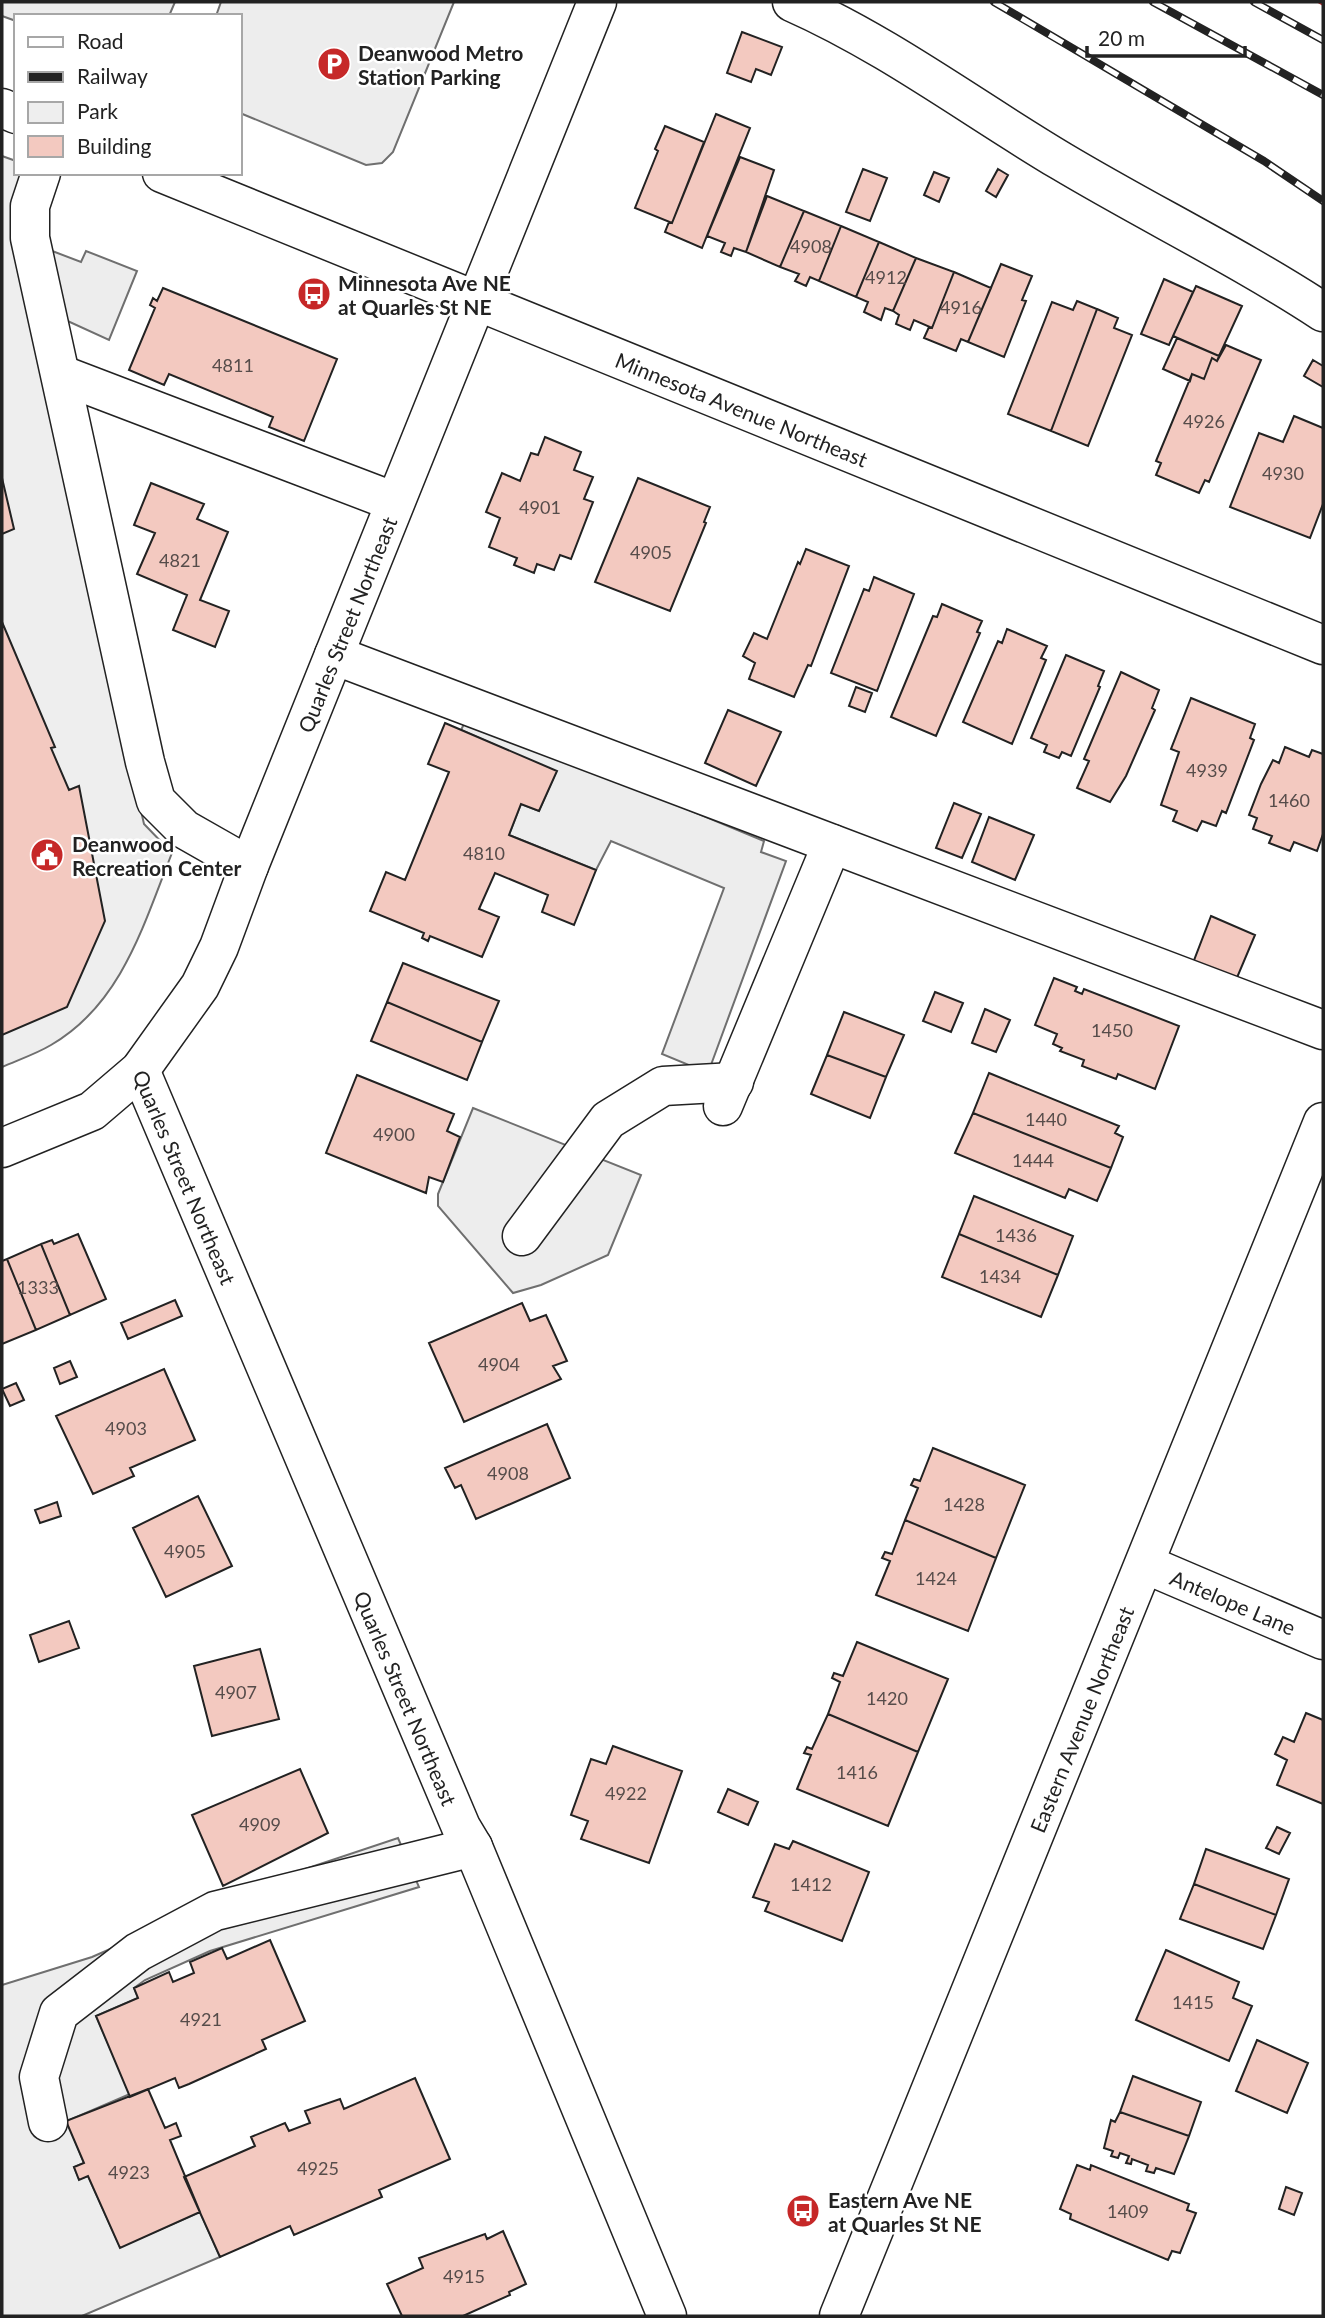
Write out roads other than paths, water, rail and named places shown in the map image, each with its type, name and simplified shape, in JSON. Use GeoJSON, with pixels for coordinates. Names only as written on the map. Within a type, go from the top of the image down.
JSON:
{"type":"FeatureCollection","features":[{"type":"Feature","properties":{"kind":"street","name":"Quarles Street Northeast"},"geometry":{"type":"LineString","coordinates":[[597,2],[249,866],[219,947],[200,986],[140,1070],[461,1827],[473,1847],[667,2316]]}},
{"type":"Feature","properties":{"kind":"street"},"geometry":{"type":"LineString","coordinates":[[792,2],[901,62],[1062,162],[1277,282],[1323,312]]}},
{"type":"Feature","properties":{"kind":"street"},"geometry":{"type":"LineString","coordinates":[[40,175],[30,206],[30,238],[62,374],[145,762],[156,800],[184,829],[249,866]]}},
{"type":"Feature","properties":{"kind":"street","name":"Minnesota Avenue Northeast"},"geometry":{"type":"LineString","coordinates":[[167,175],[1323,645]]}},
{"type":"Feature","properties":{"kind":"street"},"geometry":{"type":"LineString","coordinates":[[62,374],[395,502]]}},
{"type":"Feature","properties":{"kind":"street"},"geometry":{"type":"LineString","coordinates":[[334,654],[1323,1030]]}},
{"type":"Feature","properties":{"kind":"street"},"geometry":{"type":"LineString","coordinates":[[523,1236],[608,1120],[663,1086],[729,1094],[832,844]]}},
{"type":"Feature","properties":{"kind":"street"},"geometry":{"type":"LineString","coordinates":[[2,1149],[92,1111],[140,1070]]}},
{"type":"Feature","properties":{"kind":"street","name":"Eastern Avenue Northeast"},"geometry":{"type":"LineString","coordinates":[[839,2316],[1323,1122]]}},
{"type":"Feature","properties":{"kind":"street","name":"Antelope Lane"},"geometry":{"type":"LineString","coordinates":[[1145,1564],[1323,1640]]}},
{"type":"Feature","properties":{"kind":"street"},"geometry":{"type":"LineString","coordinates":[[48,2122],[39,2077],[59,2013],[138,1952],[215,1911],[473,1847]]}},
{"type":"Feature","properties":{"kind":"railway"},"geometry":{"type":"LineString","coordinates":[[994,2],[1264,161],[1323,201]]}},
{"type":"Feature","properties":{"kind":"railway"},"geometry":{"type":"LineString","coordinates":[[1153,2],[1323,95]]}},
{"type":"Feature","properties":{"kind":"railway"},"geometry":{"type":"LineString","coordinates":[[1254,2],[1323,40]]}},
{"type":"Feature","properties":{"kind":"place","name":"Deanwood Metro Station Parking"},"geometry":{"type":"Point","coordinates":[334,64]}},
{"type":"Feature","properties":{"kind":"place","name":"Minnesota Ave NE at Quarles St NE"},"geometry":{"type":"Point","coordinates":[314,294]}},
{"type":"Feature","properties":{"kind":"place","name":"Deanwood Recreation Center"},"geometry":{"type":"Point","coordinates":[47,855]}},
{"type":"Feature","properties":{"kind":"place","name":"Eastern Ave NE at Quarles St NE"},"geometry":{"type":"Point","coordinates":[803,2211]}}]}
